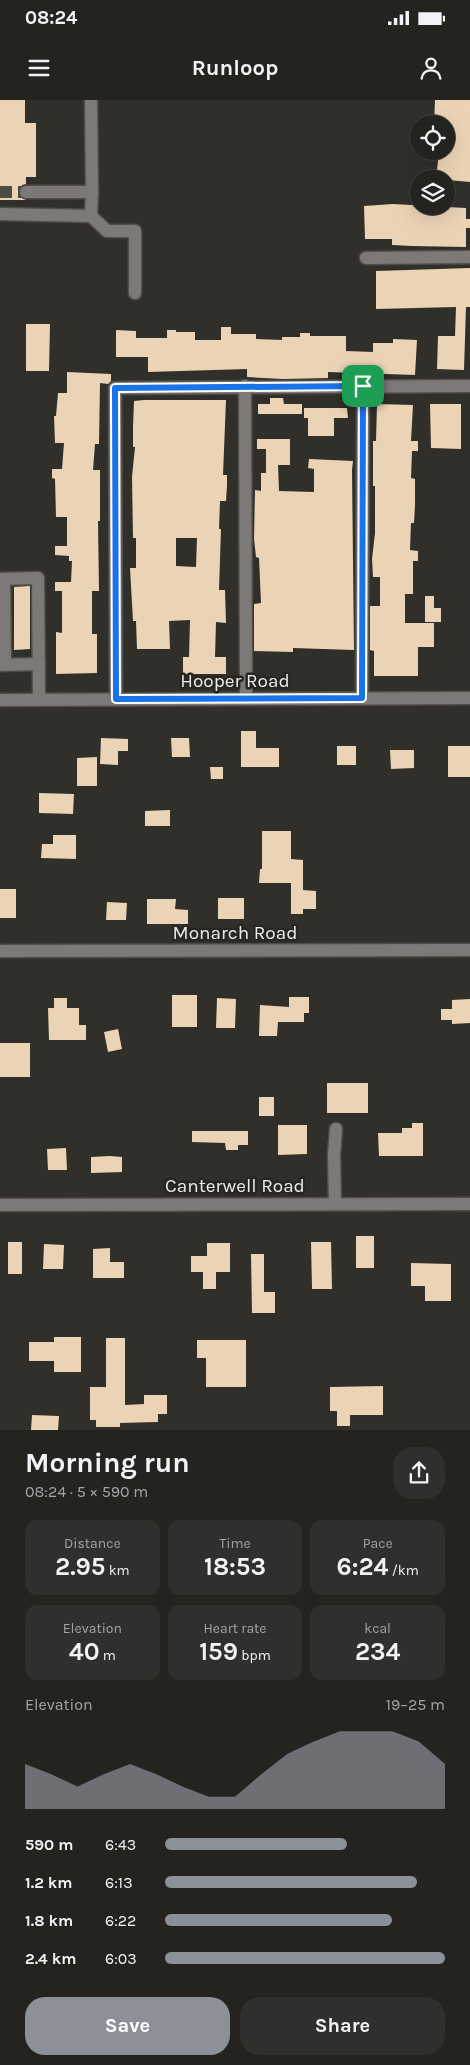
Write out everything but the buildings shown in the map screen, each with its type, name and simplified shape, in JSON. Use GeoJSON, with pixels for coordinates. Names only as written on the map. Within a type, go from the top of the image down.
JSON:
{"type":"FeatureCollection","features":[{"type":"Feature","properties":{"kind":"street"},"geometry":{"type":"LineString","coordinates":[[91,100],[91,216]]}},
{"type":"Feature","properties":{"kind":"street"},"geometry":{"type":"LineString","coordinates":[[26,192],[92,192]]}},
{"type":"Feature","properties":{"kind":"street"},"geometry":{"type":"LineString","coordinates":[[0,214],[91,216],[107,231],[135,231],[135,293]]}},
{"type":"Feature","properties":{"kind":"street"},"geometry":{"type":"LineString","coordinates":[[366,258],[470,257]]}},
{"type":"Feature","properties":{"kind":"street"},"geometry":{"type":"LineString","coordinates":[[245,386],[246,698]]}},
{"type":"Feature","properties":{"kind":"street"},"geometry":{"type":"LineString","coordinates":[[362,698],[363,386]]}},
{"type":"Feature","properties":{"kind":"street"},"geometry":{"type":"LineString","coordinates":[[116,699],[115,388],[470,386]]}},
{"type":"Feature","properties":{"kind":"street"},"geometry":{"type":"LineString","coordinates":[[39,664],[2,664],[2,579],[38,578],[39,664],[39,699]]}},
{"type":"Feature","properties":{"kind":"street","name":"Hooper Road"},"geometry":{"type":"LineString","coordinates":[[0,700],[470,698]]}},
{"type":"Feature","properties":{"kind":"street","name":"Monarch Road"},"geometry":{"type":"LineString","coordinates":[[0,951],[470,950]]}},
{"type":"Feature","properties":{"kind":"street"},"geometry":{"type":"LineString","coordinates":[[335,1204],[334,1155],[336,1129]]}},
{"type":"Feature","properties":{"kind":"street","name":"Canterwell Road"},"geometry":{"type":"LineString","coordinates":[[0,1204],[470,1204]]}},
{"type":"Feature","properties":{"kind":"tunnel"},"geometry":{"type":"LineString","coordinates":[[0,192],[26,192]]}},
{"type":"Feature","properties":{"kind":"route"},"geometry":{"type":"LineString","coordinates":[[363,386],[362,698],[116,699],[115,388],[363,386]]}}]}
